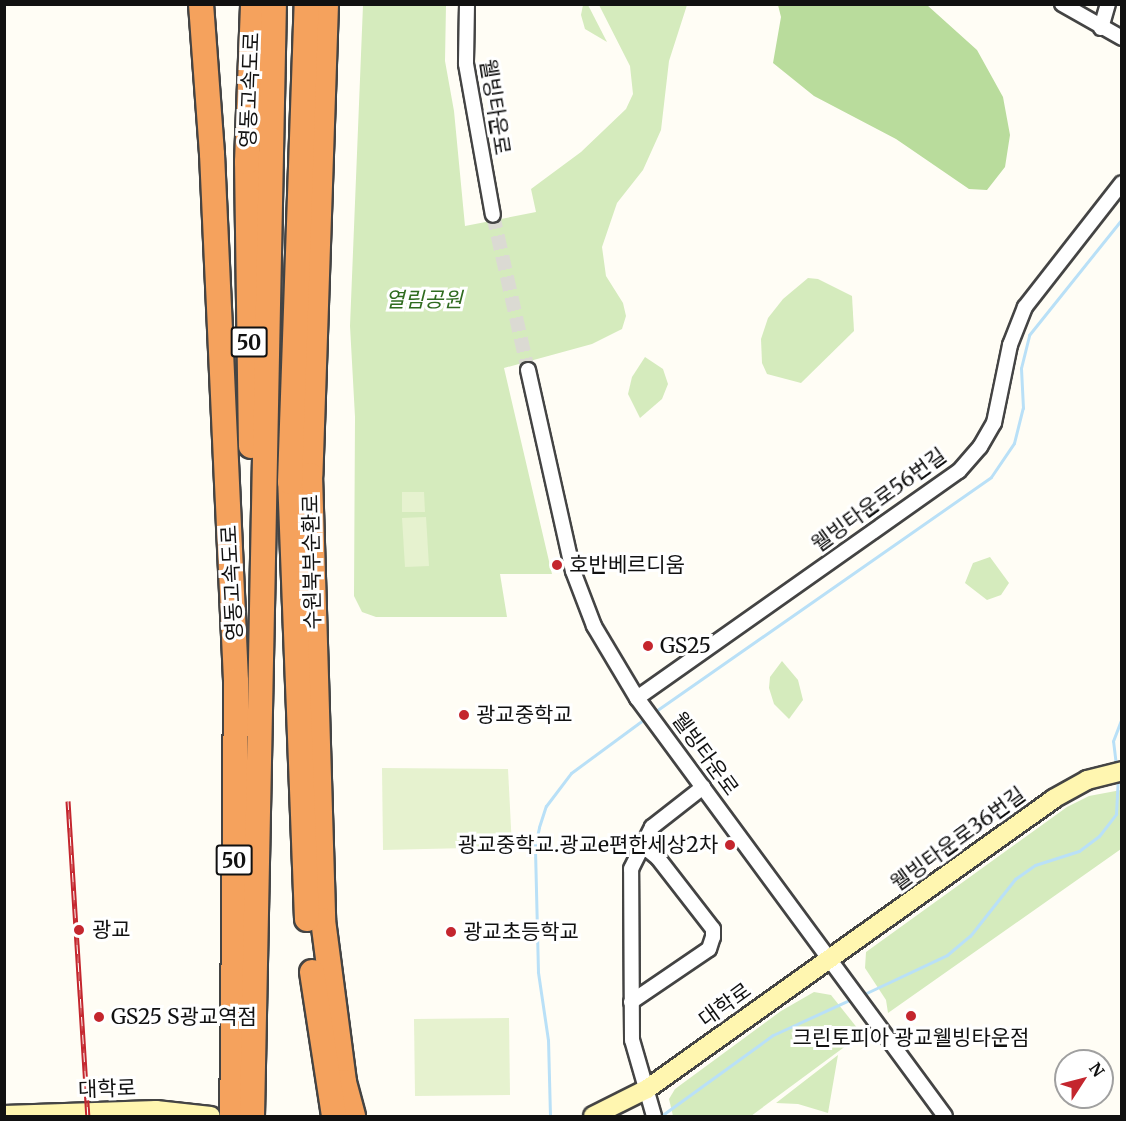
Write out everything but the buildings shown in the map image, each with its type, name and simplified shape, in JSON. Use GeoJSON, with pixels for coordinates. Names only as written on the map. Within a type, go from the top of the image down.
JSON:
{"type":"FeatureCollection","features":[{"type":"Feature","properties":{"kind":"highway","name":"영동고속도로"},"geometry":{"type":"LineString","coordinates":[[200,4],[236,681],[242,1038],[252,1116]]}},
{"type":"Feature","properties":{"kind":"highway","name":"영동고속도로"},"geometry":{"type":"LineString","coordinates":[[253,4],[248,245],[250,428],[263,679]]}},
{"type":"Feature","properties":{"kind":"highway","name":"영동고속도로"},"geometry":{"type":"LineString","coordinates":[[232,1116],[242,1038],[263,679],[274,4]]}},
{"type":"Feature","properties":{"kind":"highway","name":"수원북부순환로"},"geometry":{"type":"LineString","coordinates":[[307,4],[290,482],[300,825],[311,963],[336,1084],[353,1116]]}},
{"type":"Feature","properties":{"kind":"highway","name":"수원북부순환로"},"geometry":{"type":"LineString","coordinates":[[326,4],[310,475],[323,920],[336,1084],[334,1116]]}},
{"type":"Feature","properties":{"kind":"street","name":"웰빙타운로"},"geometry":{"type":"LineString","coordinates":[[467,4],[466,64],[493,215]]}},
{"type":"Feature","properties":{"kind":"street"},"geometry":{"type":"LineString","coordinates":[[1062,4],[1122,38]]}},
{"type":"Feature","properties":{"kind":"street"},"geometry":{"type":"LineString","coordinates":[[1101,28],[1108,4]]}},
{"type":"Feature","properties":{"kind":"street","name":"웰빙타운로56번길"},"geometry":{"type":"LineString","coordinates":[[641,703],[958,471],[980,447],[994,423],[1010,345],[1024,307],[1122,183]]}},
{"type":"Feature","properties":{"kind":"street","name":"웰빙타운로"},"geometry":{"type":"LineString","coordinates":[[528,370],[582,600],[641,703],[945,1116]]}},
{"type":"Feature","properties":{"kind":"street","name":"웰빙타운로36번길"},"geometry":{"type":"LineString","coordinates":[[829,958],[1053,799],[1101,776],[1122,771]]}},
{"type":"Feature","properties":{"kind":"street"},"geometry":{"type":"LineString","coordinates":[[653,1112],[632,1040],[631,869],[641,844],[663,816],[703,787]]}},
{"type":"Feature","properties":{"kind":"street"},"geometry":{"type":"LineString","coordinates":[[631,1002],[709,949],[713,937],[713,929],[658,858],[641,844]]}},
{"type":"Feature","properties":{"kind":"street","name":"대학로"},"geometry":{"type":"LineString","coordinates":[[593,1116],[647,1089],[829,958]]}},
{"type":"Feature","properties":{"kind":"street","name":"대학로"},"geometry":{"type":"LineString","coordinates":[[4,1115],[156,1110],[211,1116]]}},
{"type":"Feature","properties":{"kind":"green space","name":"열림공원"},"geometry":{"type":"Polygon","coordinates":[[[363,5],[446,5],[445,61],[454,111],[465,226],[536,212],[531,189],[581,152],[626,109],[633,94],[630,66],[599,5],[687,5],[669,61],[661,130],[643,170],[617,203],[602,247],[606,276],[623,303],[626,316],[622,329],[592,344],[504,368],[552,574],[500,574],[507,617],[376,617],[362,612],[354,596],[355,417],[350,326],[363,5]]]}},
{"type":"Feature","properties":{"kind":"green space"},"geometry":{"type":"Polygon","coordinates":[[[583,5],[588,5],[607,42],[585,29],[581,15],[583,5]]]}},
{"type":"Feature","properties":{"kind":"green space"},"geometry":{"type":"Polygon","coordinates":[[[778,5],[927,5],[977,50],[1003,97],[1010,135],[1005,167],[987,190],[969,189],[896,139],[814,96],[773,63],[781,17],[778,5]]]}},
{"type":"Feature","properties":{"kind":"green space"},"geometry":{"type":"Polygon","coordinates":[[[808,278],[818,279],[852,296],[854,331],[801,383],[767,374],[762,363],[761,339],[768,318],[783,299],[808,278]]]}},
{"type":"Feature","properties":{"kind":"green space"},"geometry":{"type":"Polygon","coordinates":[[[645,357],[663,369],[668,384],[662,399],[640,418],[628,394],[632,377],[645,357]]]}},
{"type":"Feature","properties":{"kind":"green space"},"geometry":{"type":"Polygon","coordinates":[[[402,492],[424,492],[425,512],[402,512],[402,492]]]}},
{"type":"Feature","properties":{"kind":"green space"},"geometry":{"type":"Polygon","coordinates":[[[426,517],[429,566],[405,567],[402,518],[426,517]]]}},
{"type":"Feature","properties":{"kind":"green space"},"geometry":{"type":"Polygon","coordinates":[[[990,557],[1009,583],[1001,595],[987,600],[965,583],[973,563],[990,557]]]}},
{"type":"Feature","properties":{"kind":"green space"},"geometry":{"type":"Polygon","coordinates":[[[782,661],[798,680],[803,700],[789,719],[774,704],[769,688],[770,677],[782,661]]]}},
{"type":"Feature","properties":{"kind":"green space"},"geometry":{"type":"Polygon","coordinates":[[[382,768],[508,769],[512,847],[383,850],[382,768]]]}},
{"type":"Feature","properties":{"kind":"green space"},"geometry":{"type":"Polygon","coordinates":[[[1121,790],[1121,849],[888,1013],[886,1000],[865,968],[866,952],[1067,807],[1089,796],[1121,790]]]}},
{"type":"Feature","properties":{"kind":"green space"},"geometry":{"type":"Polygon","coordinates":[[[814,992],[831,995],[862,1034],[751,1116],[673,1116],[669,1099],[675,1089],[781,1011],[814,992]]]}},
{"type":"Feature","properties":{"kind":"green space"},"geometry":{"type":"Polygon","coordinates":[[[509,1018],[510,1095],[415,1096],[414,1019],[509,1018]]]}},
{"type":"Feature","properties":{"kind":"green space"},"geometry":{"type":"Polygon","coordinates":[[[838,1055],[828,1113],[798,1104],[776,1103],[838,1055]]]}},
{"type":"Feature","properties":{"kind":"waterway"},"geometry":{"type":"LineString","coordinates":[[653,713],[991,477],[1014,443],[1023,408],[1021,368],[1029,335],[1122,219]]}},
{"type":"Feature","properties":{"kind":"waterway"},"geometry":{"type":"LineString","coordinates":[[550,1116],[548,1040],[538,972],[535,845],[539,827],[546,806],[571,773],[647,717]]}},
{"type":"Feature","properties":{"kind":"waterway"},"geometry":{"type":"LineString","coordinates":[[1116,765],[1113,741],[1122,718]]}},
{"type":"Feature","properties":{"kind":"waterway"},"geometry":{"type":"LineString","coordinates":[[860,996],[947,955],[970,936],[1015,879],[1035,865],[1079,851],[1099,836],[1116,814],[1118,778]]}},
{"type":"Feature","properties":{"kind":"waterway"},"geometry":{"type":"LineString","coordinates":[[661,1116],[773,1035],[854,998]]}},
{"type":"Feature","properties":{"kind":"tunnel"},"geometry":{"type":"LineString","coordinates":[[493,215],[528,370]]}},
{"type":"Feature","properties":{"kind":"railway"},"geometry":{"type":"LineString","coordinates":[[68,801],[88,1116]]}},
{"type":"Feature","properties":{"kind":"place","name":"호반베르디움"},"geometry":{"type":"Point","coordinates":[557,565]}},
{"type":"Feature","properties":{"kind":"place","name":"GS25"},"geometry":{"type":"Point","coordinates":[648,646]}},
{"type":"Feature","properties":{"kind":"place","name":"광교중학교"},"geometry":{"type":"Point","coordinates":[464,715]}},
{"type":"Feature","properties":{"kind":"place","name":"광교중학교.광교e편한세상2차"},"geometry":{"type":"Point","coordinates":[730,845]}},
{"type":"Feature","properties":{"kind":"place","name":"광교"},"geometry":{"type":"Point","coordinates":[79,930]}},
{"type":"Feature","properties":{"kind":"place","name":"광교초등학교"},"geometry":{"type":"Point","coordinates":[451,932]}},
{"type":"Feature","properties":{"kind":"place","name":"크린토피아 광교웰빙타운점"},"geometry":{"type":"Point","coordinates":[911,1016]}},
{"type":"Feature","properties":{"kind":"place","name":"GS25 S광교역점"},"geometry":{"type":"Point","coordinates":[99,1017]}}]}
